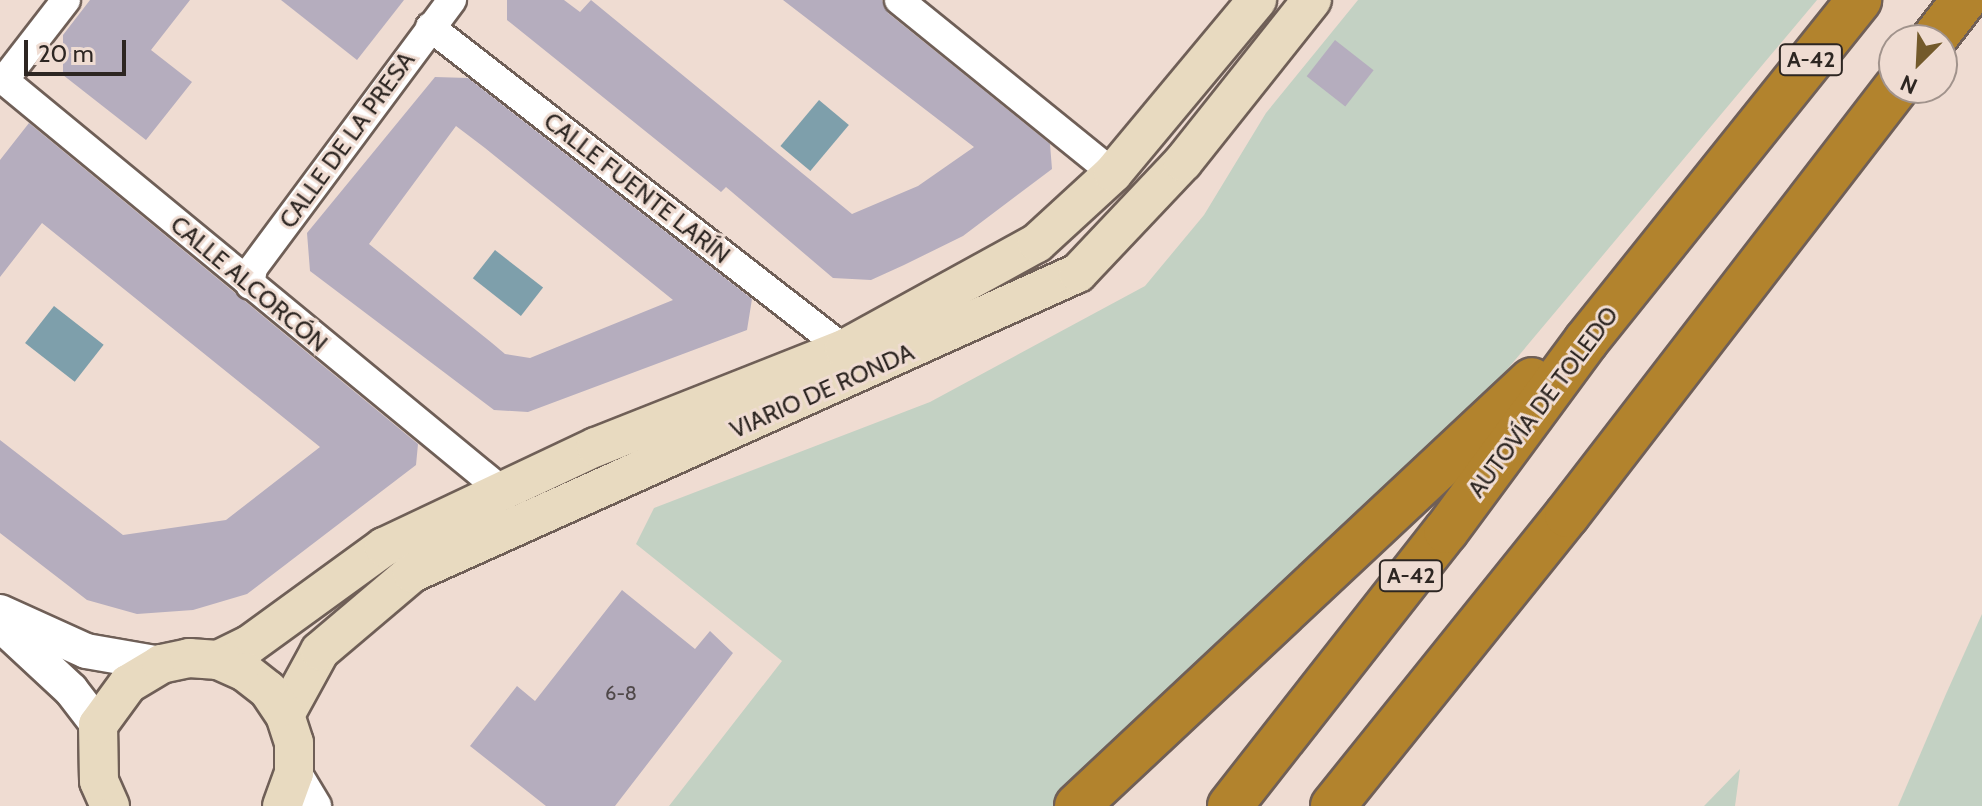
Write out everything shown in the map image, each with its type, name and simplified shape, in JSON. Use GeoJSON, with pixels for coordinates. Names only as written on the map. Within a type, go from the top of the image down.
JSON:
{"type":"FeatureCollection","features":[{"type":"Feature","properties":{"kind":"highway","name":"AUTOVÍA DE TOLEDO"},"geometry":{"type":"LineString","coordinates":[[1230,806],[1446,531],[1586,341],[1859,0]]}},
{"type":"Feature","properties":{"kind":"highway"},"geometry":{"type":"LineString","coordinates":[[1945,24],[1964,0]]}},
{"type":"Feature","properties":{"kind":"highway"},"geometry":{"type":"LineString","coordinates":[[1333,806],[1567,515],[1884,104]]}},
{"type":"Feature","properties":{"kind":"highway"},"geometry":{"type":"LineString","coordinates":[[1077,806],[1541,372],[1586,341]]}},
{"type":"Feature","properties":{"kind":"main road","name":"VIARIO DE RONDA"},"geometry":{"type":"LineString","coordinates":[[218,660],[249,645],[384,547],[500,489],[844,349],[1037,243],[1113,173],[1257,0]]}},
{"type":"Feature","properties":{"kind":"main road","name":"VIARIO DE RONDA"},"geometry":{"type":"LineString","coordinates":[[285,715],[320,651],[412,573],[1078,273],[1183,162],[1312,0]]}},
{"type":"Feature","properties":{"kind":"main road"},"geometry":{"type":"LineString","coordinates":[[110,806],[99,781],[98,725],[128,684],[161,664],[218,660],[245,672],[268,690],[285,715],[294,743],[288,790]]}},
{"type":"Feature","properties":{"kind":"street"},"geometry":{"type":"LineString","coordinates":[[2,78],[66,0]]}},
{"type":"Feature","properties":{"kind":"street","name":"CALLE DE LA PRESA"},"geometry":{"type":"LineString","coordinates":[[250,285],[253,268],[452,0]]}},
{"type":"Feature","properties":{"kind":"street"},"geometry":{"type":"LineString","coordinates":[[899,0],[1113,173]]}},
{"type":"Feature","properties":{"kind":"street","name":"CALLE FUENTE LARÍN"},"geometry":{"type":"LineString","coordinates":[[430,27],[844,349]]}},
{"type":"Feature","properties":{"kind":"street","name":"CALLE ALCORCÓN"},"geometry":{"type":"LineString","coordinates":[[2,78],[500,489]]}},
{"type":"Feature","properties":{"kind":"street"},"geometry":{"type":"LineString","coordinates":[[0,612],[86,651],[161,664]]}},
{"type":"Feature","properties":{"kind":"street"},"geometry":{"type":"LineString","coordinates":[[0,624],[71,690],[98,725]]}},
{"type":"Feature","properties":{"kind":"street"},"geometry":{"type":"LineString","coordinates":[[288,790],[314,806]]}},
{"type":"Feature","properties":{"kind":"green space"},"geometry":{"type":"Polygon","coordinates":[[[1358,0],[1817,0],[1364,540],[1077,806],[669,806],[782,661],[636,544],[654,508],[930,402],[1145,286],[1204,215],[1266,113],[1358,0]]]}},
{"type":"Feature","properties":{"kind":"green space"},"geometry":{"type":"Polygon","coordinates":[[[1982,614],[1982,806],[1898,806],[1946,694],[1982,614]]]}},
{"type":"Feature","properties":{"kind":"green space"},"geometry":{"type":"Polygon","coordinates":[[[1740,769],[1735,806],[1704,806],[1740,769]]]}},
{"type":"Feature","properties":{"kind":"water"},"geometry":{"type":"Polygon","coordinates":[[[819,100],[849,125],[810,171],[780,146],[819,100]]]}},
{"type":"Feature","properties":{"kind":"water"},"geometry":{"type":"Polygon","coordinates":[[[495,250],[543,288],[521,316],[473,278],[495,250]]]}},
{"type":"Feature","properties":{"kind":"water"},"geometry":{"type":"Polygon","coordinates":[[[54,306],[104,345],[75,382],[25,343],[54,306]]]}},
{"type":"Feature","properties":{"kind":"building"},"geometry":{"type":"Polygon","coordinates":[[[90,0],[190,0],[151,50],[192,82],[146,140],[63,75],[63,35],[90,0]]]}},
{"type":"Feature","properties":{"kind":"building"},"geometry":{"type":"Polygon","coordinates":[[[281,0],[404,0],[357,60],[281,0]]]}},
{"type":"Feature","properties":{"kind":"building"},"geometry":{"type":"Polygon","coordinates":[[[507,0],[564,0],[580,12],[591,0],[852,214],[918,186],[974,147],[783,0],[882,0],[888,13],[1050,144],[1052,169],[963,236],[871,280],[833,278],[726,187],[721,192],[507,20],[507,0]]]}},
{"type":"Feature","properties":{"kind":"building"},"geometry":{"type":"Polygon","coordinates":[[[1335,40],[1374,70],[1345,106],[1307,76],[1335,40]]]}},
{"type":"Feature","properties":{"kind":"building"},"geometry":{"type":"Polygon","coordinates":[[[435,77],[468,78],[752,299],[747,330],[528,412],[494,410],[310,271],[307,233],[435,77]],[[456,126],[369,244],[505,354],[530,358],[673,300],[456,126]]]}},
{"type":"Feature","properties":{"kind":"building"},"geometry":{"type":"Polygon","coordinates":[[[29,123],[418,444],[416,465],[247,594],[193,610],[137,614],[87,600],[0,533],[0,440],[123,535],[226,520],[320,447],[42,223],[0,277],[0,160],[29,123]]]}},
{"type":"Feature","properties":{"kind":"building"},"geometry":{"type":"Polygon","coordinates":[[[622,590],[695,649],[710,631],[733,653],[615,806],[546,806],[470,746],[517,686],[535,701],[622,590]]]}}]}
